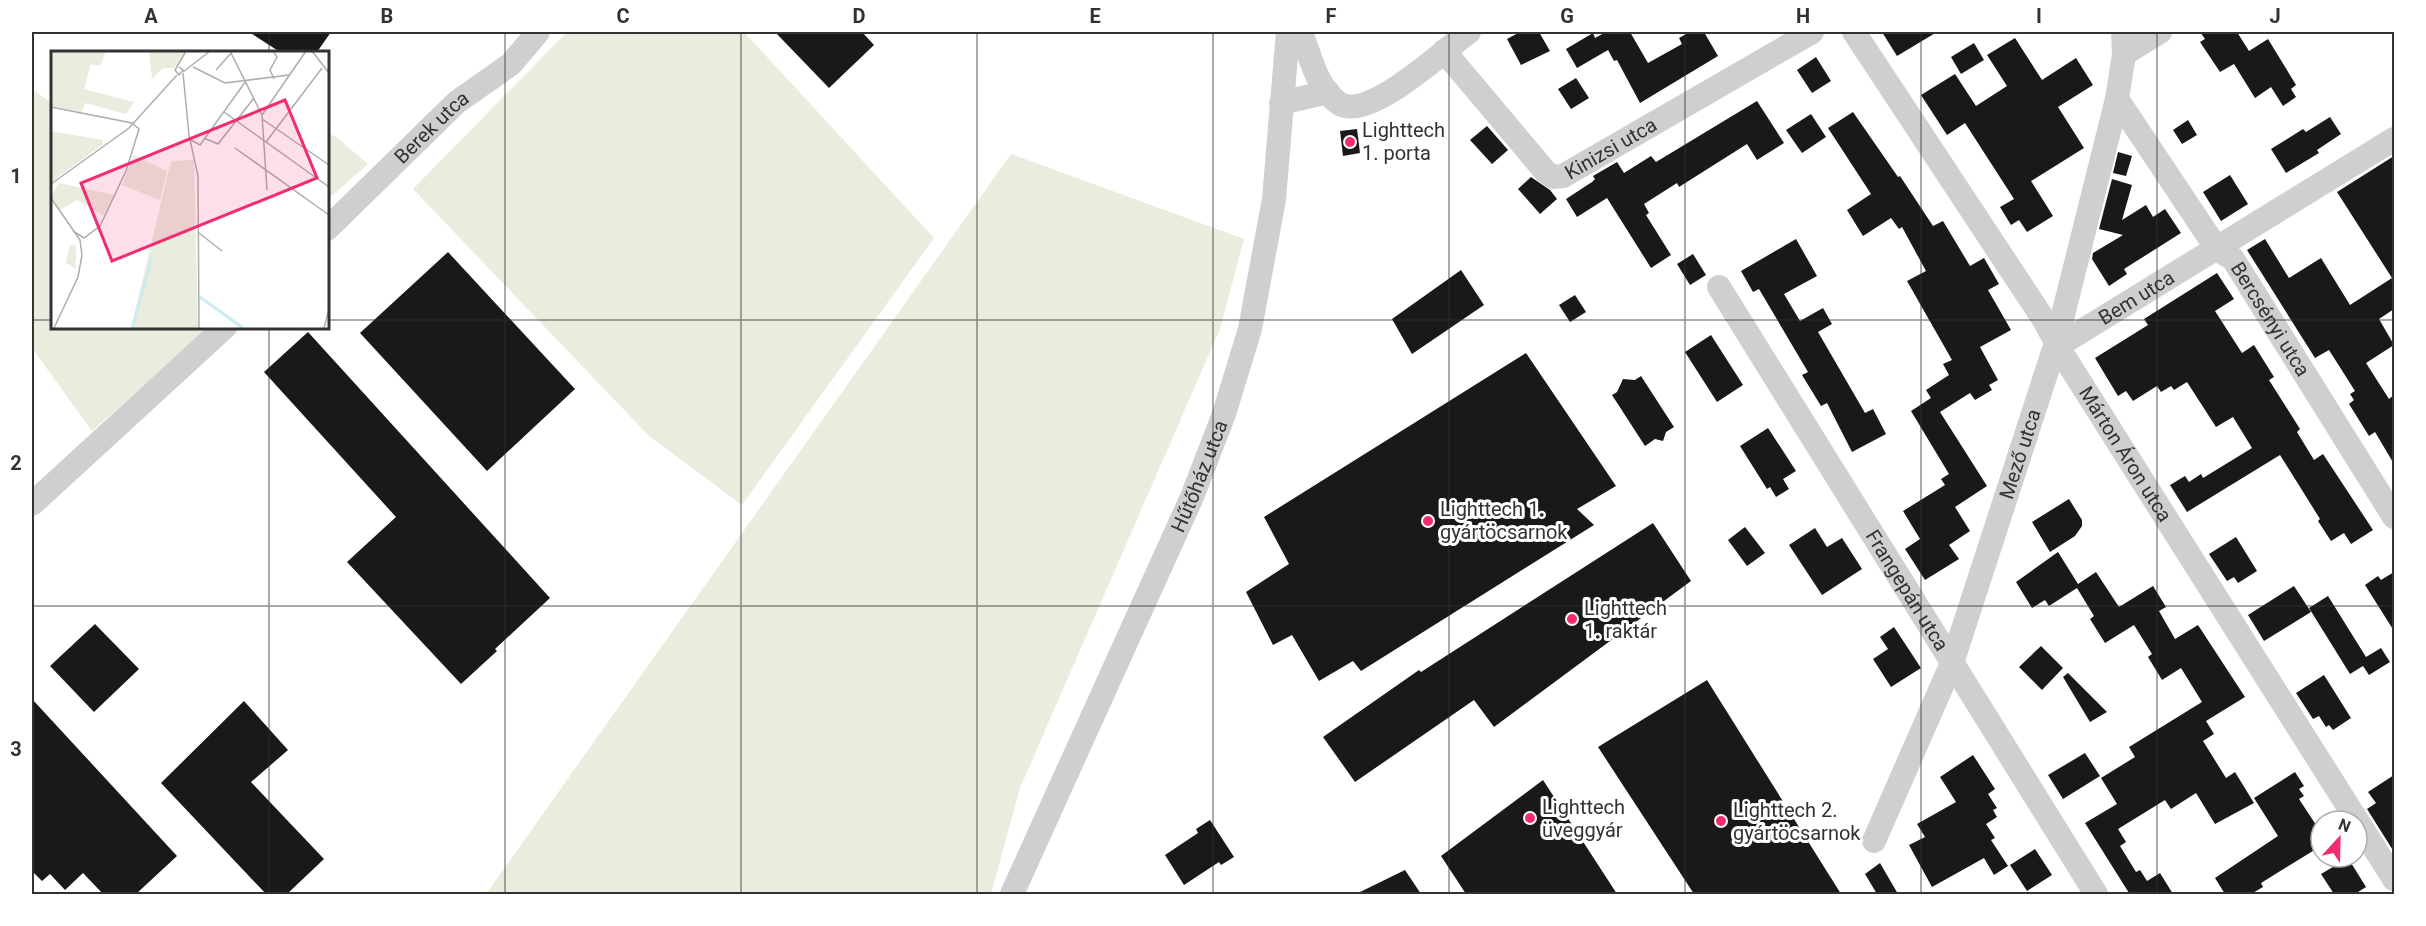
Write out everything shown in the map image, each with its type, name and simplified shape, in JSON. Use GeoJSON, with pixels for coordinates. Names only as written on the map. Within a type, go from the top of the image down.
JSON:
{"type":"FeatureCollection","features":[{"type":"Feature","properties":{"kind":"street","name":"Berek utca"},"geometry":{"type":"LineString","coordinates":[[328,228],[457,102],[511,64],[538,32]]}},
{"type":"Feature","properties":{"kind":"street","name":"Hűtőház utca"},"geometry":{"type":"LineString","coordinates":[[1012,894],[1192,497],[1224,414],[1250,329],[1272,211],[1288,32]]}},
{"type":"Feature","properties":{"kind":"street"},"geometry":{"type":"LineString","coordinates":[[1301,32],[1318,77],[1341,105],[1373,102],[1469,32]]}},
{"type":"Feature","properties":{"kind":"street","name":"Kinizsi utca"},"geometry":{"type":"LineString","coordinates":[[1444,51],[1545,171],[1553,177],[1563,176],[1812,32]]}},
{"type":"Feature","properties":{"kind":"street","name":"Márton Áron utca"},"geometry":{"type":"LineString","coordinates":[[1854,32],[2044,320],[2056,343],[2394,879]]}},
{"type":"Feature","properties":{"kind":"street"},"geometry":{"type":"LineString","coordinates":[[2124,43],[2160,32]]}},
{"type":"Feature","properties":{"kind":"street","name":"Mező utca"},"geometry":{"type":"LineString","coordinates":[[1874,841],[1952,663],[2056,343],[2117,99],[2124,43]]}},
{"type":"Feature","properties":{"kind":"street"},"geometry":{"type":"LineString","coordinates":[[1281,103],[1328,92]]}},
{"type":"Feature","properties":{"kind":"street","name":"Bercsényi utca"},"geometry":{"type":"LineString","coordinates":[[2117,99],[2217,249],[2233,259],[2394,517]]}},
{"type":"Feature","properties":{"kind":"street","name":"Bem utca"},"geometry":{"type":"LineString","coordinates":[[2056,343],[2064,342],[2394,139]]}},
{"type":"Feature","properties":{"kind":"street","name":"Frangepán utca"},"geometry":{"type":"LineString","coordinates":[[1719,287],[2096,894]]}},
{"type":"Feature","properties":{"kind":"street"},"geometry":{"type":"LineString","coordinates":[[32,504],[224,328]]}},
{"type":"Feature","properties":{"kind":"shaded area"},"geometry":{"type":"Polygon","coordinates":[[[567,32],[744,32],[934,238],[742,505],[649,436],[413,189],[567,32]]]}},
{"type":"Feature","properties":{"kind":"shaded area"},"geometry":{"type":"Polygon","coordinates":[[[32,89],[51,102],[51,328],[209,328],[92,431],[32,348],[32,89]]]}},
{"type":"Feature","properties":{"kind":"shaded area"},"geometry":{"type":"Polygon","coordinates":[[[328,134],[335,136],[368,164],[328,199],[330,175],[328,134]]]}},
{"type":"Feature","properties":{"kind":"shaded area"},"geometry":{"type":"Polygon","coordinates":[[[1011,154],[1244,239],[1220,329],[1020,788],[991,894],[486,894],[1011,154]]]}},
{"type":"Feature","properties":{"kind":"building"},"geometry":{"type":"Polygon","coordinates":[[[249,32],[331,32],[318,51],[278,51],[249,32]]]}},
{"type":"Feature","properties":{"kind":"building"},"geometry":{"type":"Polygon","coordinates":[[[775,32],[862,32],[874,45],[829,88],[775,32]]]}},
{"type":"Feature","properties":{"kind":"building"},"geometry":{"type":"Polygon","coordinates":[[[1520,32],[1539,32],[1550,51],[1521,65],[1507,39],[1520,32]]]}},
{"type":"Feature","properties":{"kind":"building"},"geometry":{"type":"Polygon","coordinates":[[[1606,32],[1630,32],[1648,63],[1682,44],[1679,38],[1690,32],[1704,32],[1718,56],[1640,103],[1617,60],[1614,61],[1608,50],[1577,68],[1566,49],[1593,33],[1595,38],[1606,32]]]}},
{"type":"Feature","properties":{"kind":"building"},"geometry":{"type":"Polygon","coordinates":[[[1882,32],[1937,32],[1897,56],[1882,32]]]}},
{"type":"Feature","properties":{"kind":"building"},"geometry":{"type":"Polygon","coordinates":[[[2200,32],[2237,32],[2249,51],[2268,39],[2296,85],[2291,89],[2296,97],[2283,106],[2271,87],[2255,98],[2234,64],[2220,72],[2200,42],[2205,39],[2200,32]]]}},
{"type":"Feature","properties":{"kind":"building"},"geometry":{"type":"Polygon","coordinates":[[[2015,38],[2042,80],[2076,58],[2093,85],[2058,107],[2084,148],[2031,181],[2053,216],[2027,232],[2019,220],[2011,225],[2000,207],[2014,199],[1965,123],[1947,135],[1921,95],[1955,74],[1976,106],[2007,86],[1987,55],[2015,38]]]}},
{"type":"Feature","properties":{"kind":"building"},"geometry":{"type":"Polygon","coordinates":[[[1974,43],[1984,60],[1961,74],[1951,57],[1974,43]]]}},
{"type":"Feature","properties":{"kind":"building"},"geometry":{"type":"Polygon","coordinates":[[[1816,57],[1831,81],[1812,93],[1797,70],[1816,57]]]}},
{"type":"Feature","properties":{"kind":"building"},"geometry":{"type":"Polygon","coordinates":[[[1576,78],[1589,98],[1571,109],[1558,89],[1576,78]]]}},
{"type":"Feature","properties":{"kind":"building"},"geometry":{"type":"Polygon","coordinates":[[[1757,101],[1784,143],[1757,160],[1747,144],[1679,187],[1677,183],[1644,204],[1649,213],[1646,215],[1671,255],[1651,268],[1607,198],[1577,217],[1566,199],[1592,182],[1595,179],[1593,176],[1617,162],[1624,173],[1651,156],[1656,162],[1757,101]]]}},
{"type":"Feature","properties":{"kind":"building"},"geometry":{"type":"Polygon","coordinates":[[[1853,112],[1933,226],[1943,221],[1970,266],[1984,258],[1999,284],[1988,290],[2011,330],[1980,347],[1998,380],[1989,385],[1992,390],[1975,400],[1970,393],[1940,412],[1987,486],[1955,507],[1970,531],[1949,545],[1959,559],[1925,580],[1905,549],[1920,539],[1903,511],[1945,485],[1941,479],[1949,474],[1911,411],[1931,398],[1926,390],[1949,375],[1943,364],[1952,360],[1907,281],[1926,271],[1902,227],[1899,229],[1891,218],[1863,236],[1847,210],[1871,194],[1828,128],[1853,112]]]}},
{"type":"Feature","properties":{"kind":"building"},"geometry":{"type":"Polygon","coordinates":[[[1811,114],[1826,137],[1802,153],[1786,130],[1811,114]]]}},
{"type":"Feature","properties":{"kind":"building"},"geometry":{"type":"Polygon","coordinates":[[[2330,117],[2341,134],[2317,150],[2319,153],[2286,173],[2271,149],[2303,129],[2306,132],[2330,117]]]}},
{"type":"Feature","properties":{"kind":"building"},"geometry":{"type":"Polygon","coordinates":[[[2188,120],[2197,135],[2182,144],[2173,130],[2188,120]]]}},
{"type":"Feature","properties":{"kind":"building"},"geometry":{"type":"Polygon","coordinates":[[[1487,126],[1508,150],[1492,164],[1470,140],[1487,126]]]}},
{"type":"Feature","properties":{"kind":"building","name":"Lighttech 1. porta"},"geometry":{"type":"Polygon","coordinates":[[[1357,129],[1360,153],[1343,156],[1340,131],[1357,129]]]}},
{"type":"Feature","properties":{"kind":"building"},"geometry":{"type":"Polygon","coordinates":[[[2118,152],[2132,156],[2126,176],[2113,173],[2118,152]]]}},
{"type":"Feature","properties":{"kind":"building"},"geometry":{"type":"Polygon","coordinates":[[[2394,156],[2394,309],[2379,319],[2394,345],[2366,363],[2389,399],[2394,395],[2394,464],[2375,432],[2369,436],[2349,404],[2354,400],[2350,394],[2355,391],[2329,350],[2315,358],[2247,250],[2265,239],[2289,278],[2321,258],[2350,305],[2392,278],[2337,192],[2394,156]]]}},
{"type":"Feature","properties":{"kind":"building"},"geometry":{"type":"Polygon","coordinates":[[[2230,175],[2248,204],[2221,221],[2203,192],[2230,175]]]}},
{"type":"Feature","properties":{"kind":"building"},"geometry":{"type":"Polygon","coordinates":[[[1531,177],[1550,190],[1557,199],[1540,214],[1518,189],[1531,177]]]}},
{"type":"Feature","properties":{"kind":"building"},"geometry":{"type":"Polygon","coordinates":[[[2112,179],[2132,185],[2122,220],[2146,205],[2153,217],[2165,209],[2181,233],[2124,269],[2127,274],[2109,286],[2092,259],[2093,253],[2123,235],[2099,229],[2112,179]]]}},
{"type":"Feature","properties":{"kind":"building"},"geometry":{"type":"Polygon","coordinates":[[[1796,239],[1817,276],[1784,294],[1800,321],[1823,308],[1832,324],[1818,332],[1865,413],[1873,409],[1886,434],[1852,452],[1827,403],[1821,406],[1802,375],[1808,372],[1759,289],[1753,292],[1741,271],[1796,239]]]}},
{"type":"Feature","properties":{"kind":"building"},"geometry":{"type":"Polygon","coordinates":[[[448,252],[575,389],[487,471],[360,333],[448,252]]]}},
{"type":"Feature","properties":{"kind":"building"},"geometry":{"type":"Polygon","coordinates":[[[1693,254],[1706,275],[1690,285],[1677,264],[1693,254]]]}},
{"type":"Feature","properties":{"kind":"building"},"geometry":{"type":"Polygon","coordinates":[[[1461,270],[1484,305],[1412,354],[1392,319],[1461,270]]]}},
{"type":"Feature","properties":{"kind":"building"},"geometry":{"type":"Polygon","coordinates":[[[2217,273],[2234,299],[2215,311],[2242,353],[2254,345],[2274,377],[2269,380],[2300,429],[2297,432],[2314,460],[2323,454],[2373,530],[2351,544],[2344,533],[2331,541],[2280,455],[2187,512],[2170,485],[2185,476],[2189,482],[2201,474],[2203,478],[2252,448],[2233,417],[2216,427],[2187,382],[2174,390],[2171,386],[2161,392],[2157,386],[2133,401],[2126,391],[2118,396],[2095,358],[2148,325],[2144,319],[2217,273]]]}},
{"type":"Feature","properties":{"kind":"building"},"geometry":{"type":"Polygon","coordinates":[[[1575,295],[1586,312],[1570,322],[1559,305],[1575,295]]]}},
{"type":"Feature","properties":{"kind":"building"},"geometry":{"type":"Polygon","coordinates":[[[308,332],[550,598],[461,684],[347,562],[396,517],[264,372],[308,332]]]}},
{"type":"Feature","properties":{"kind":"building"},"geometry":{"type":"Polygon","coordinates":[[[1711,335],[1743,385],[1717,402],[1685,352],[1711,335]]]}},
{"type":"Feature","properties":{"kind":"building","name":"Lighttech 1. gyártöcsarnok"},"geometry":{"type":"Polygon","coordinates":[[[1526,353],[1616,486],[1577,509],[1594,525],[1361,671],[1353,661],[1319,681],[1292,635],[1273,645],[1246,592],[1289,564],[1264,517],[1526,353]]]}},
{"type":"Feature","properties":{"kind":"building"},"geometry":{"type":"Polygon","coordinates":[[[1641,376],[1674,427],[1666,432],[1663,441],[1655,439],[1645,446],[1612,395],[1617,392],[1623,379],[1635,380],[1641,376]]]}},
{"type":"Feature","properties":{"kind":"building"},"geometry":{"type":"Polygon","coordinates":[[[1768,428],[1796,471],[1783,479],[1789,489],[1776,497],[1770,487],[1767,489],[1740,446],[1768,428]]]}},
{"type":"Feature","properties":{"kind":"building"},"geometry":{"type":"Polygon","coordinates":[[[2069,499],[2082,520],[2082,526],[2075,536],[2050,552],[2032,522],[2069,499]]]}},
{"type":"Feature","properties":{"kind":"building","name":"Lighttech 1. raktár"},"geometry":{"type":"Polygon","coordinates":[[[1653,523],[1691,581],[1494,727],[1474,700],[1355,782],[1323,737],[1419,670],[1421,672],[1653,523]]]}},
{"type":"Feature","properties":{"kind":"building"},"geometry":{"type":"Polygon","coordinates":[[[1745,527],[1765,553],[1747,566],[1728,540],[1745,527]]]}},
{"type":"Feature","properties":{"kind":"building"},"geometry":{"type":"Polygon","coordinates":[[[1815,528],[1827,547],[1842,538],[1862,569],[1822,595],[1789,545],[1815,528]]]}},
{"type":"Feature","properties":{"kind":"building"},"geometry":{"type":"Polygon","coordinates":[[[2236,537],[2257,571],[2238,583],[2234,577],[2227,581],[2209,554],[2236,537]]]}},
{"type":"Feature","properties":{"kind":"building"},"geometry":{"type":"Polygon","coordinates":[[[2058,552],[2078,584],[2096,572],[2119,607],[2153,586],[2166,607],[2159,611],[2175,639],[2198,625],[2245,697],[2206,721],[2214,734],[2203,741],[2226,778],[2235,772],[2254,803],[2215,824],[2196,793],[2171,809],[2165,800],[2118,829],[2126,842],[2120,846],[2136,872],[2140,870],[2147,881],[2160,873],[2173,894],[2126,894],[2129,893],[2085,823],[2117,804],[2101,778],[2135,757],[2129,747],[2202,702],[2181,668],[2162,680],[2148,657],[2152,654],[2134,625],[2105,643],[2090,619],[2094,616],[2077,588],[2049,606],[2045,600],[2032,608],[2016,582],[2058,552]]]}},
{"type":"Feature","properties":{"kind":"building"},"geometry":{"type":"Polygon","coordinates":[[[2394,572],[2394,631],[2365,585],[2378,576],[2381,580],[2394,572]]]}},
{"type":"Feature","properties":{"kind":"building"},"geometry":{"type":"Polygon","coordinates":[[[2294,586],[2311,612],[2264,641],[2248,615],[2294,586]]]}},
{"type":"Feature","properties":{"kind":"building"},"geometry":{"type":"Polygon","coordinates":[[[2328,596],[2366,657],[2381,648],[2390,662],[2369,675],[2363,666],[2350,674],[2309,608],[2328,596]]]}},
{"type":"Feature","properties":{"kind":"building"},"geometry":{"type":"Polygon","coordinates":[[[95,624],[139,669],[94,712],[50,666],[95,624]]]}},
{"type":"Feature","properties":{"kind":"building"},"geometry":{"type":"Polygon","coordinates":[[[1894,627],[1921,668],[1891,687],[1873,659],[1888,649],[1880,637],[1894,627]]]}},
{"type":"Feature","properties":{"kind":"building"},"geometry":{"type":"Polygon","coordinates":[[[2041,646],[2063,668],[2042,690],[2019,667],[2041,646]]]}},
{"type":"Feature","properties":{"kind":"building"},"geometry":{"type":"Polygon","coordinates":[[[2068,673],[2107,712],[2090,722],[2063,677],[2068,673]]]}},
{"type":"Feature","properties":{"kind":"building"},"geometry":{"type":"Polygon","coordinates":[[[2324,675],[2351,718],[2333,730],[2329,725],[2326,727],[2319,716],[2313,719],[2296,693],[2324,675]]]}},
{"type":"Feature","properties":{"kind":"building","name":"Lighttech 2. gyártöcsarnok"},"geometry":{"type":"Polygon","coordinates":[[[1707,680],[1841,894],[1694,894],[1598,747],[1707,680]]]}},
{"type":"Feature","properties":{"kind":"building"},"geometry":{"type":"Polygon","coordinates":[[[32,699],[177,856],[136,894],[103,894],[83,873],[65,890],[50,874],[42,881],[32,871],[32,699]]]}},
{"type":"Feature","properties":{"kind":"building"},"geometry":{"type":"Polygon","coordinates":[[[244,701],[288,750],[251,782],[324,859],[287,894],[266,894],[161,783],[244,701]]]}},
{"type":"Feature","properties":{"kind":"building"},"geometry":{"type":"Polygon","coordinates":[[[2085,753],[2100,776],[2063,799],[2048,775],[2085,753]]]}},
{"type":"Feature","properties":{"kind":"building"},"geometry":{"type":"Polygon","coordinates":[[[1973,755],[1995,789],[1988,794],[1997,808],[1993,810],[1997,817],[1986,824],[1995,838],[1991,840],[2008,866],[1994,875],[1984,858],[1932,887],[1909,845],[1925,837],[1917,824],[1956,802],[1940,777],[1973,755]]]}},
{"type":"Feature","properties":{"kind":"building"},"geometry":{"type":"Polygon","coordinates":[[[2295,772],[2304,786],[2299,789],[2304,796],[2299,799],[2309,814],[2309,853],[2261,883],[2263,887],[2251,894],[2225,894],[2215,878],[2278,836],[2254,798],[2295,772]]]}},
{"type":"Feature","properties":{"kind":"building"},"geometry":{"type":"Polygon","coordinates":[[[2394,775],[2394,852],[2367,809],[2376,803],[2368,792],[2394,775]]]}},
{"type":"Feature","properties":{"kind":"building","name":"Lighttech üveggyár"},"geometry":{"type":"Polygon","coordinates":[[[1543,780],[1617,894],[1466,894],[1441,856],[1543,780]]]}},
{"type":"Feature","properties":{"kind":"building"},"geometry":{"type":"Polygon","coordinates":[[[1210,820],[1234,857],[1221,865],[1219,862],[1184,885],[1165,855],[1198,833],[1196,829],[1210,820]]]}},
{"type":"Feature","properties":{"kind":"building"},"geometry":{"type":"Polygon","coordinates":[[[2035,849],[2052,875],[2027,891],[2010,865],[2035,849]]]}},
{"type":"Feature","properties":{"kind":"building"},"geometry":{"type":"Polygon","coordinates":[[[1880,863],[1898,894],[1877,894],[1865,874],[1880,863]]]}},
{"type":"Feature","properties":{"kind":"building"},"geometry":{"type":"Polygon","coordinates":[[[2329,869],[2355,869],[2366,887],[2355,894],[2334,894],[2321,874],[2329,869]]]}},
{"type":"Feature","properties":{"kind":"building"},"geometry":{"type":"Polygon","coordinates":[[[1405,870],[1421,894],[1356,894],[1405,870]]]}},
{"type":"Feature","properties":{"kind":"place","name":"Lighttech 1. porta"},"geometry":{"type":"Point","coordinates":[1350,142]}},
{"type":"Feature","properties":{"kind":"place","name":"Lighttech 1. gyártöcsarnok"},"geometry":{"type":"Point","coordinates":[1428,521]}},
{"type":"Feature","properties":{"kind":"place","name":"Lighttech 1. raktár"},"geometry":{"type":"Point","coordinates":[1572,619]}},
{"type":"Feature","properties":{"kind":"place","name":"Lighttech üveggyár"},"geometry":{"type":"Point","coordinates":[1530,818]}},
{"type":"Feature","properties":{"kind":"place","name":"Lighttech 2. gyártöcsarnok"},"geometry":{"type":"Point","coordinates":[1721,821]}}]}
